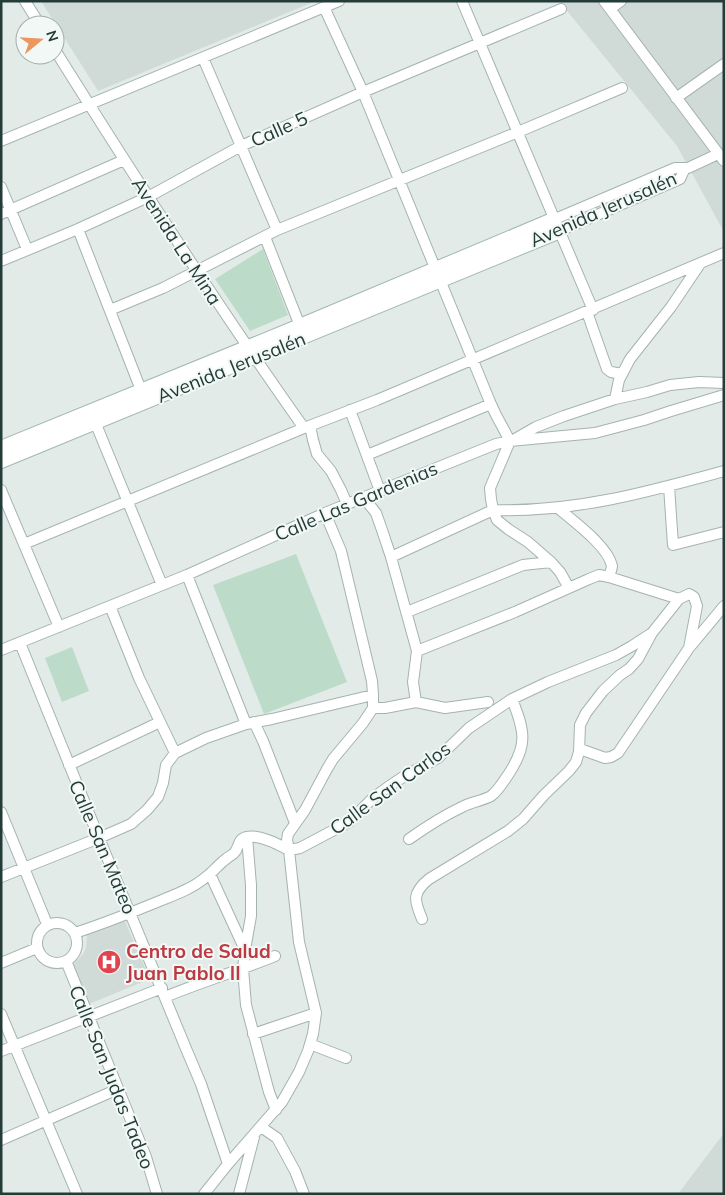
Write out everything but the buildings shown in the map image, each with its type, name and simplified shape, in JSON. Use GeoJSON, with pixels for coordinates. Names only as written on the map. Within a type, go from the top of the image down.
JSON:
{"type":"FeatureCollection","features":[{"type":"Feature","properties":{"kind":"street"},"geometry":{"type":"LineString","coordinates":[[25,1],[34,15]]}},
{"type":"Feature","properties":{"kind":"street"},"geometry":{"type":"LineString","coordinates":[[1,141],[339,1]]}},
{"type":"Feature","properties":{"kind":"street"},"geometry":{"type":"LineString","coordinates":[[462,1],[557,225],[590,311],[608,368],[611,372],[622,374]]}},
{"type":"Feature","properties":{"kind":"street"},"geometry":{"type":"LineString","coordinates":[[622,1],[607,5],[721,157]]}},
{"type":"Feature","properties":{"kind":"street"},"geometry":{"type":"LineString","coordinates":[[324,7],[363,92],[491,404],[510,441]]}},
{"type":"Feature","properties":{"kind":"street","name":"Calle 5"},"geometry":{"type":"LineString","coordinates":[[1,261],[148,197],[241,146],[363,92],[561,9]]}},
{"type":"Feature","properties":{"kind":"street"},"geometry":{"type":"LineString","coordinates":[[203,58],[277,230]]}},
{"type":"Feature","properties":{"kind":"street"},"geometry":{"type":"LineString","coordinates":[[676,98],[724,64]]}},
{"type":"Feature","properties":{"kind":"street","name":"Avenida La Mina"},"geometry":{"type":"LineString","coordinates":[[64,65],[124,160],[251,353],[307,427]]}},
{"type":"Feature","properties":{"kind":"street"},"geometry":{"type":"LineString","coordinates":[[110,310],[197,272],[277,230],[400,181],[622,88]]}},
{"type":"Feature","properties":{"kind":"street","name":"Avenida Jerusalén"},"geometry":{"type":"LineString","coordinates":[[1,448],[93,417],[557,225],[680,179],[686,168],[721,157]]}},
{"type":"Feature","properties":{"kind":"street"},"geometry":{"type":"LineString","coordinates":[[6,212],[124,160]]}},
{"type":"Feature","properties":{"kind":"street"},"geometry":{"type":"LineString","coordinates":[[1,187],[6,212],[27,249]]}},
{"type":"Feature","properties":{"kind":"street"},"geometry":{"type":"LineString","coordinates":[[78,229],[141,390]]}},
{"type":"Feature","properties":{"kind":"street"},"geometry":{"type":"LineString","coordinates":[[265,237],[300,326]]}},
{"type":"Feature","properties":{"kind":"street"},"geometry":{"type":"LineString","coordinates":[[24,544],[377,400],[724,253]]}},
{"type":"Feature","properties":{"kind":"street"},"geometry":{"type":"LineString","coordinates":[[615,400],[619,380],[630,360],[701,263]]}},
{"type":"Feature","properties":{"kind":"street","name":"Avenida Jerusalén"},"geometry":{"type":"LineString","coordinates":[[1,462],[93,417],[141,390],[251,353],[300,326],[439,274]]}},
{"type":"Feature","properties":{"kind":"street"},"geometry":{"type":"LineString","coordinates":[[569,588],[560,572],[551,562],[528,542],[497,520],[490,499],[490,488],[510,441],[536,427],[564,416],[670,385],[699,382],[724,383]]}},
{"type":"Feature","properties":{"kind":"street","name":"Calle Las Gardenias"},"geometry":{"type":"LineString","coordinates":[[2,647],[20,643],[188,575],[325,513],[496,444],[595,433],[724,395]]}},
{"type":"Feature","properties":{"kind":"street"},"geometry":{"type":"LineString","coordinates":[[367,455],[491,404]]}},
{"type":"Feature","properties":{"kind":"street"},"geometry":{"type":"LineString","coordinates":[[350,410],[380,491]]}},
{"type":"Feature","properties":{"kind":"street"},"geometry":{"type":"LineString","coordinates":[[93,417],[162,585]]}},
{"type":"Feature","properties":{"kind":"street"},"geometry":{"type":"LineString","coordinates":[[307,427],[317,454],[331,471],[347,504]]}},
{"type":"Feature","properties":{"kind":"street"},"geometry":{"type":"LineString","coordinates":[[391,557],[493,510],[558,508],[609,500],[724,471]]}},
{"type":"Feature","properties":{"kind":"street"},"geometry":{"type":"LineString","coordinates":[[669,486],[673,545],[724,532]]}},
{"type":"Feature","properties":{"kind":"street"},"geometry":{"type":"LineString","coordinates":[[1,490],[59,627]]}},
{"type":"Feature","properties":{"kind":"street"},"geometry":{"type":"LineString","coordinates":[[364,498],[376,513],[391,557],[417,651],[413,682],[416,702]]}},
{"type":"Feature","properties":{"kind":"street"},"geometry":{"type":"LineString","coordinates":[[558,508],[598,542],[608,555],[612,567],[609,577]]}},
{"type":"Feature","properties":{"kind":"street"},"geometry":{"type":"LineString","coordinates":[[204,1194],[276,1110],[292,1086],[314,1034],[316,1013],[299,942],[289,850],[286,840],[333,759],[363,724],[373,708],[369,672],[341,552],[325,513]]}},
{"type":"Feature","properties":{"kind":"street"},"geometry":{"type":"LineString","coordinates":[[406,612],[523,565],[551,562]]}},
{"type":"Feature","properties":{"kind":"street"},"geometry":{"type":"LineString","coordinates":[[188,575],[250,723],[263,741],[295,823]]}},
{"type":"Feature","properties":{"kind":"street"},"geometry":{"type":"LineString","coordinates":[[417,651],[515,612],[599,575],[679,599]]}},
{"type":"Feature","properties":{"kind":"street"},"geometry":{"type":"LineString","coordinates":[[422,919],[416,901],[417,892],[421,886],[429,879],[508,831],[523,819],[569,771],[576,762],[580,749],[580,725],[586,713],[604,691],[638,659],[652,633],[679,599],[689,594],[694,597],[697,606],[689,648]]}},
{"type":"Feature","properties":{"kind":"street"},"geometry":{"type":"LineString","coordinates":[[110,606],[139,678],[175,753]]}},
{"type":"Feature","properties":{"kind":"street"},"geometry":{"type":"LineString","coordinates":[[580,749],[605,758],[618,753],[689,648],[724,606]]}},
{"type":"Feature","properties":{"kind":"street","name":"Calle San Carlos"},"geometry":{"type":"LineString","coordinates":[[289,850],[300,848],[350,822],[373,798],[403,777],[438,758],[469,728],[512,699],[548,682],[616,655],[652,633]]}},
{"type":"Feature","properties":{"kind":"street","name":"Calle San Mateo"},"geometry":{"type":"LineString","coordinates":[[20,643],[201,1084],[228,1164]]}},
{"type":"Feature","properties":{"kind":"street"},"geometry":{"type":"LineString","coordinates":[[1,877],[131,824],[158,797],[163,783],[166,764],[175,753],[206,738],[250,723],[373,695]]}},
{"type":"Feature","properties":{"kind":"street"},"geometry":{"type":"LineString","coordinates":[[409,838],[444,816],[491,796],[498,789],[519,756],[523,744],[523,734],[512,699]]}},
{"type":"Feature","properties":{"kind":"street"},"geometry":{"type":"LineString","coordinates":[[373,708],[385,708],[416,702],[445,708],[488,702]]}},
{"type":"Feature","properties":{"kind":"street"},"geometry":{"type":"LineString","coordinates":[[69,765],[160,722]]}},
{"type":"Feature","properties":{"kind":"street"},"geometry":{"type":"LineString","coordinates":[[1,812],[47,924]]}},
{"type":"Feature","properties":{"kind":"street"},"geometry":{"type":"LineString","coordinates":[[75,933],[131,913],[198,884],[233,854],[237,850],[239,842],[247,837],[256,837],[276,843],[289,850]]}},
{"type":"Feature","properties":{"kind":"street"},"geometry":{"type":"LineString","coordinates":[[247,837],[251,885],[251,916],[243,969],[246,1005],[269,1092],[276,1110]]}},
{"type":"Feature","properties":{"kind":"street"},"geometry":{"type":"LineString","coordinates":[[210,874],[245,950]]}},
{"type":"Feature","properties":{"kind":"street"},"geometry":{"type":"LineString","coordinates":[[63,923],[75,933],[78,941],[77,949],[66,961],[52,962],[40,955],[36,941],[38,935],[47,924],[63,923]]}},
{"type":"Feature","properties":{"kind":"street"},"geometry":{"type":"LineString","coordinates":[[1,963],[37,948]]}},
{"type":"Feature","properties":{"kind":"street"},"geometry":{"type":"LineString","coordinates":[[1,1051],[89,1016],[164,992],[204,982],[275,956]]}},
{"type":"Feature","properties":{"kind":"street","name":"Calle San Judas Tadeo"},"geometry":{"type":"LineString","coordinates":[[66,961],[146,1157],[157,1194]]}},
{"type":"Feature","properties":{"kind":"street"},"geometry":{"type":"LineString","coordinates":[[253,1034],[316,1013]]}},
{"type":"Feature","properties":{"kind":"street"},"geometry":{"type":"LineString","coordinates":[[1,1014],[77,1194]]}},
{"type":"Feature","properties":{"kind":"street"},"geometry":{"type":"LineString","coordinates":[[310,1044],[346,1058]]}},
{"type":"Feature","properties":{"kind":"street"},"geometry":{"type":"LineString","coordinates":[[1,1140],[118,1089]]}},
{"type":"Feature","properties":{"kind":"street"},"geometry":{"type":"LineString","coordinates":[[239,1194],[258,1130]]}},
{"type":"Feature","properties":{"kind":"street"},"geometry":{"type":"LineString","coordinates":[[258,1130],[277,1138],[295,1171],[304,1194]]}},
{"type":"Feature","properties":{"kind":"shaded area"},"geometry":{"type":"Polygon","coordinates":[[[41,1],[316,1],[98,91],[65,39],[65,15],[50,15],[41,1]]]}},
{"type":"Feature","properties":{"kind":"shaded area"},"geometry":{"type":"Polygon","coordinates":[[[559,1],[724,1],[724,232],[677,146],[559,1]]]}},
{"type":"Feature","properties":{"kind":"shaded area","name":"Centro de Salud Juan Pablo II"},"geometry":{"type":"Polygon","coordinates":[[[124,919],[150,979],[89,1004],[73,965],[86,948],[86,933],[124,919]]]}},
{"type":"Feature","properties":{"kind":"shaded area"},"geometry":{"type":"Polygon","coordinates":[[[724,1133],[724,1194],[678,1194],[724,1133]]]}},
{"type":"Feature","properties":{"kind":"green space"},"geometry":{"type":"Polygon","coordinates":[[[263,249],[288,315],[250,331],[215,279],[263,249]]]}},
{"type":"Feature","properties":{"kind":"green space"},"geometry":{"type":"Polygon","coordinates":[[[296,554],[347,682],[264,714],[213,585],[296,554]]]}},
{"type":"Feature","properties":{"kind":"green space"},"geometry":{"type":"Polygon","coordinates":[[[72,647],[89,691],[62,702],[45,658],[72,647]]]}},
{"type":"Feature","properties":{"kind":"place","name":"Centro de Salud Juan Pablo II"},"geometry":{"type":"Point","coordinates":[109,962]}}]}
